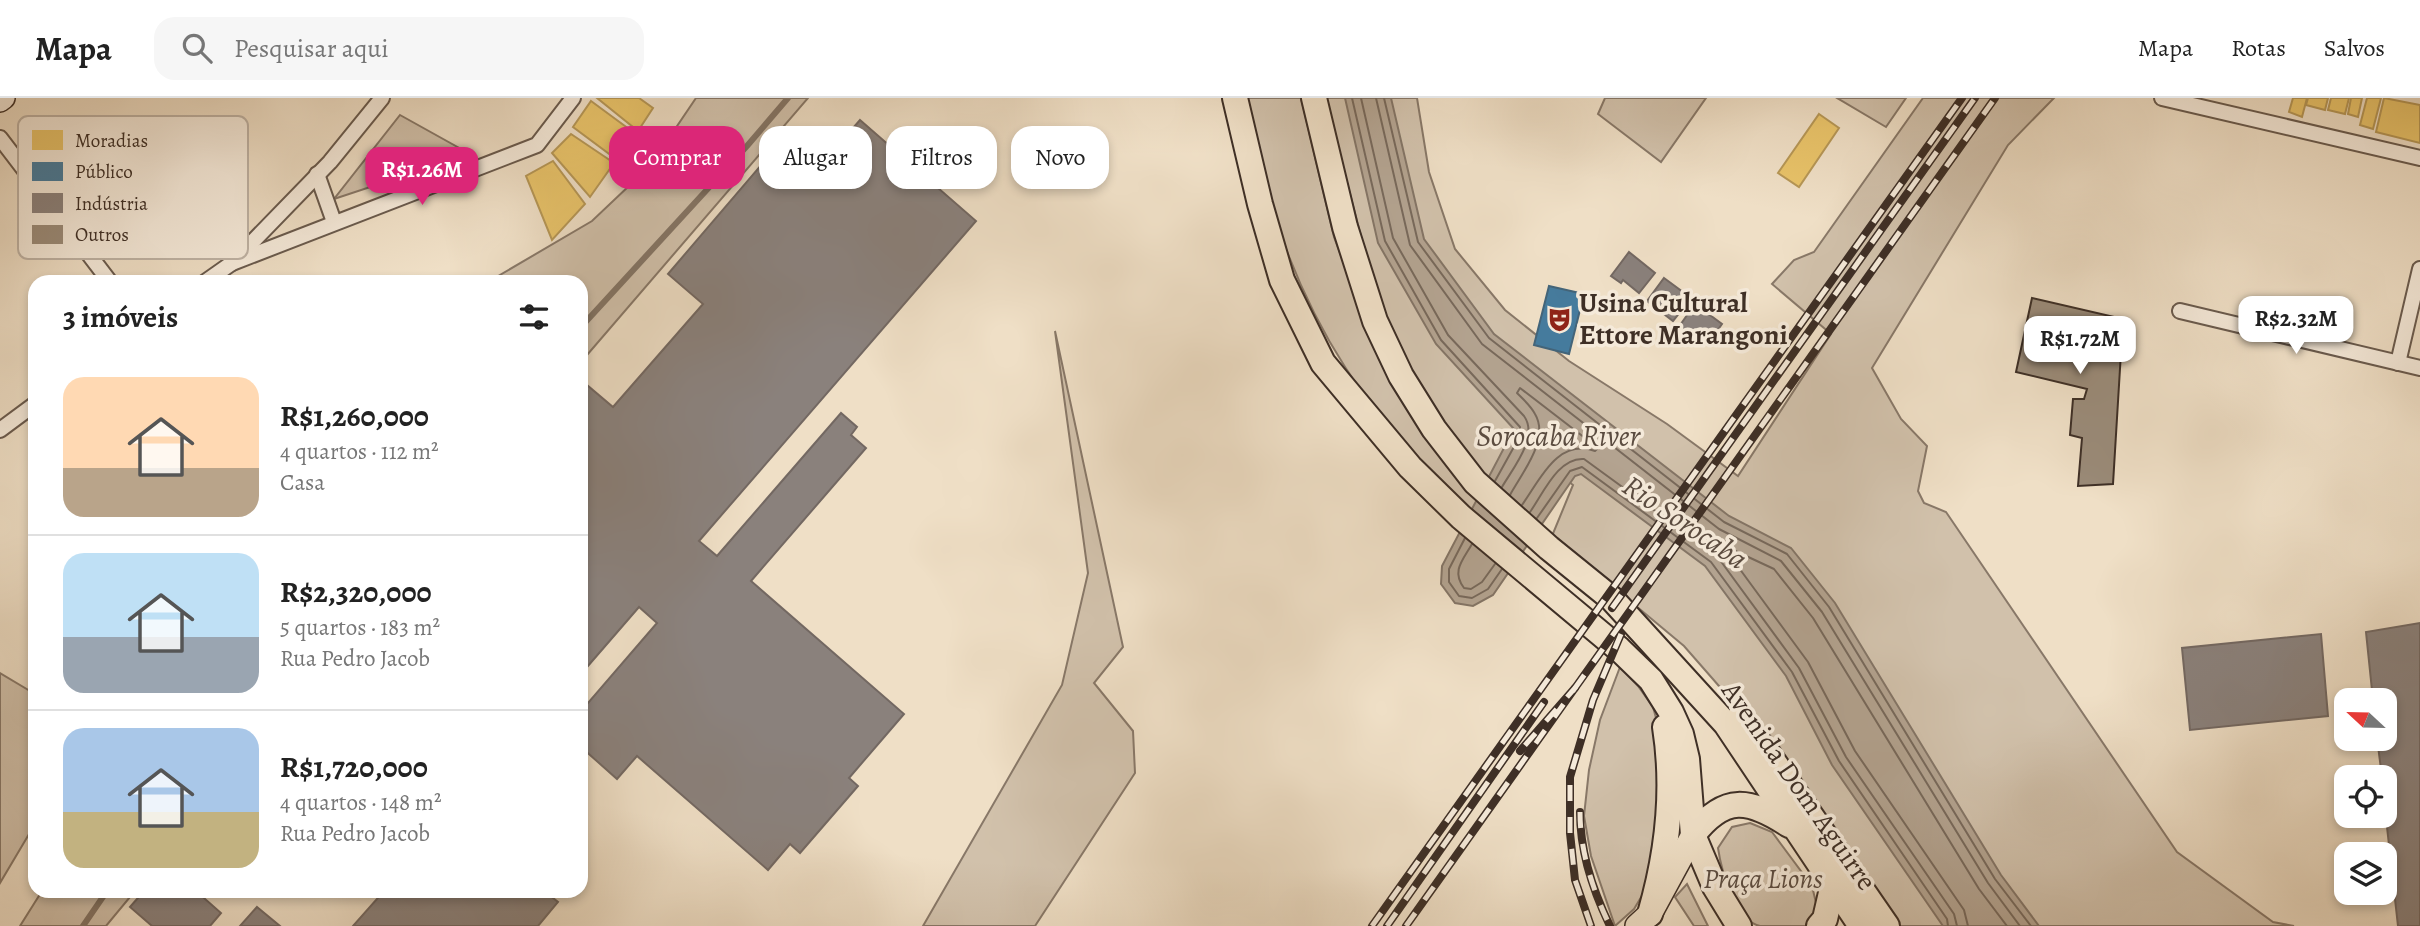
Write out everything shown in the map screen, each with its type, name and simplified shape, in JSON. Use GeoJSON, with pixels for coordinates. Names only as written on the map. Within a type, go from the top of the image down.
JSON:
{"type":"FeatureCollection","features":[{"type":"Feature","properties":{"kind":"highway"},"geometry":{"type":"LineString","coordinates":[[1235,98],[1260,204],[1282,280],[1323,363],[1410,467],[1461,517],[1619,649],[1651,680],[1671,712],[1688,759],[1693,835],[1715,887],[1739,926]]}},
{"type":"Feature","properties":{"kind":"highway","name":"Avenida Dom Aguirre"},"geometry":{"type":"LineString","coordinates":[[1314,98],[1345,227],[1375,321],[1401,376],[1434,429],[1475,482],[1549,548],[1612,599],[1726,724],[1861,926]]}},
{"type":"Feature","properties":{"kind":"highway"},"geometry":{"type":"LineString","coordinates":[[1612,599],[1677,649],[1767,752],[1887,926]]}},
{"type":"Feature","properties":{"kind":"highway"},"geometry":{"type":"LineString","coordinates":[[1643,920],[1664,859],[1668,823],[1670,758],[1663,716],[1651,680]]}},
{"type":"Feature","properties":{"kind":"highway"},"geometry":{"type":"LineString","coordinates":[[1693,835],[1707,818],[1728,806],[1763,808],[1796,830]]}},
{"type":"Feature","properties":{"kind":"highway"},"geometry":{"type":"LineString","coordinates":[[1819,926],[1825,919],[1833,884]]}},
{"type":"Feature","properties":{"kind":"main road"},"geometry":{"type":"LineString","coordinates":[[1643,920],[1693,835]]}},
{"type":"Feature","properties":{"kind":"street"},"geometry":{"type":"LineString","coordinates":[[248,246],[317,174],[382,98]]}},
{"type":"Feature","properties":{"kind":"street"},"geometry":{"type":"LineString","coordinates":[[248,257],[537,145],[573,98]]}},
{"type":"Feature","properties":{"kind":"street"},"geometry":{"type":"LineString","coordinates":[[2162,98],[2420,158]]}},
{"type":"Feature","properties":{"kind":"street"},"geometry":{"type":"LineString","coordinates":[[0,138],[18,162]]}},
{"type":"Feature","properties":{"kind":"street"},"geometry":{"type":"LineString","coordinates":[[317,174],[334,222]]}},
{"type":"Feature","properties":{"kind":"street"},"geometry":{"type":"LineString","coordinates":[[92,259],[105,275]]}},
{"type":"Feature","properties":{"kind":"street"},"geometry":{"type":"LineString","coordinates":[[215,275],[236,259]]}},
{"type":"Feature","properties":{"kind":"street"},"geometry":{"type":"LineString","coordinates":[[232,263],[242,259]]}},
{"type":"Feature","properties":{"kind":"street"},"geometry":{"type":"LineString","coordinates":[[2398,363],[2420,269]]}},
{"type":"Feature","properties":{"kind":"street"},"geometry":{"type":"LineString","coordinates":[[2180,311],[2420,368]]}},
{"type":"Feature","properties":{"kind":"street"},"geometry":{"type":"LineString","coordinates":[[0,430],[28,409]]}},
{"type":"Feature","properties":{"kind":"green space"},"geometry":{"type":"Polygon","coordinates":[[[696,98],[808,98],[784,126],[759,126],[759,155],[745,171],[745,126],[677,126],[696,98]]]}},
{"type":"Feature","properties":{"kind":"green space"},"geometry":{"type":"Polygon","coordinates":[[[1245,98],[1301,98],[1334,237],[1380,361],[1404,404],[1479,498],[1471,513],[1402,442],[1372,405],[1345,368],[1322,328],[1283,240],[1264,180],[1245,98]]]}},
{"type":"Feature","properties":{"kind":"green space"},"geometry":{"type":"Polygon","coordinates":[[[1325,98],[1417,98],[1429,172],[1455,249],[1505,310],[1569,361],[1667,424],[1738,476],[1831,334],[1772,284],[1794,260],[1814,252],[1923,98],[2054,98],[2008,145],[1872,368],[1901,419],[1927,446],[1918,491],[1924,503],[1946,512],[2177,852],[2273,922],[2294,926],[1895,926],[1777,753],[1684,646],[1552,536],[1573,485],[1512,437],[1488,481],[1459,445],[1403,357],[1387,324],[1325,98]]]}},
{"type":"Feature","properties":{"kind":"green space"},"geometry":{"type":"Polygon","coordinates":[[[1605,98],[1706,98],[1661,162],[1598,114],[1605,98]]]}},
{"type":"Feature","properties":{"kind":"green space"},"geometry":{"type":"Polygon","coordinates":[[[1837,98],[1906,98],[1886,127],[1837,98]]]}},
{"type":"Feature","properties":{"kind":"green space"},"geometry":{"type":"Polygon","coordinates":[[[400,115],[470,154],[334,199],[400,115]]]}},
{"type":"Feature","properties":{"kind":"green space"},"geometry":{"type":"Polygon","coordinates":[[[626,189],[730,189],[588,354],[588,275],[500,275],[592,221],[626,189]]]}},
{"type":"Feature","properties":{"kind":"green space"},"geometry":{"type":"Polygon","coordinates":[[[1055,331],[1123,647],[1094,683],[1133,731],[1135,773],[1035,926],[923,926],[1062,685],[1088,573],[1055,331]]]}},
{"type":"Feature","properties":{"kind":"green space"},"geometry":{"type":"Polygon","coordinates":[[[1620,667],[1653,707],[1661,736],[1664,771],[1646,889],[1634,909],[1615,926],[1591,856],[1584,816],[1589,770],[1600,720],[1620,667]]]}},
{"type":"Feature","properties":{"kind":"green space"},"geometry":{"type":"Polygon","coordinates":[[[0,673],[28,690],[28,836],[0,883],[0,673]]]}},
{"type":"Feature","properties":{"kind":"green space","name":"Praça Lions"},"geometry":{"type":"Polygon","coordinates":[[[1750,823],[1772,832],[1812,886],[1817,907],[1809,926],[1760,926],[1743,915],[1737,905],[1726,881],[1718,848],[1732,827],[1750,823]]]}},
{"type":"Feature","properties":{"kind":"green space"},"geometry":{"type":"Polygon","coordinates":[[[1687,884],[1708,926],[1694,926],[1675,897],[1687,884]]]}},
{"type":"Feature","properties":{"kind":"green space"},"geometry":{"type":"Polygon","coordinates":[[[38,898],[129,898],[106,926],[20,926],[38,898]]]}},
{"type":"Feature","properties":{"kind":"water","name":"Sorocaba River"},"geometry":{"type":"Polygon","coordinates":[[[1345,98],[1391,98],[1424,239],[1494,334],[1729,516],[1791,548],[1835,603],[2001,875],[2039,926],[1943,926],[1832,765],[1786,676],[1705,566],[1581,474],[1575,476],[1493,595],[1473,606],[1455,603],[1441,584],[1442,566],[1514,429],[1436,344],[1378,243],[1345,98]]]}},
{"type":"Feature","properties":{"kind":"building: Moradias"},"geometry":{"type":"Polygon","coordinates":[[[597,98],[639,98],[653,108],[641,126],[632,126],[597,98]]]}},
{"type":"Feature","properties":{"kind":"building: Moradias"},"geometry":{"type":"Polygon","coordinates":[[[2293,98],[2307,98],[2302,117],[2289,112],[2293,98]]]}},
{"type":"Feature","properties":{"kind":"building: Moradias"},"geometry":{"type":"Polygon","coordinates":[[[2308,98],[2328,98],[2325,110],[2306,105],[2308,98]]]}},
{"type":"Feature","properties":{"kind":"building: Moradias"},"geometry":{"type":"Polygon","coordinates":[[[2331,98],[2349,98],[2345,114],[2328,110],[2331,98]]]}},
{"type":"Feature","properties":{"kind":"building: Moradias"},"geometry":{"type":"Polygon","coordinates":[[[2351,98],[2362,98],[2358,117],[2348,114],[2351,98]]]}},
{"type":"Feature","properties":{"kind":"building: Moradias"},"geometry":{"type":"Polygon","coordinates":[[[2367,98],[2381,98],[2373,129],[2360,125],[2367,98]]]}},
{"type":"Feature","properties":{"kind":"building: Moradias"},"geometry":{"type":"Polygon","coordinates":[[[2384,98],[2420,105],[2420,143],[2376,132],[2384,98]]]}},
{"type":"Feature","properties":{"kind":"building: Moradias"},"geometry":{"type":"Polygon","coordinates":[[[591,101],[625,126],[609,126],[609,154],[573,127],[591,101]]]}},
{"type":"Feature","properties":{"kind":"building: Moradias"},"geometry":{"type":"Polygon","coordinates":[[[1819,114],[1839,128],[1799,187],[1778,173],[1819,114]]]}},
{"type":"Feature","properties":{"kind":"building: Moradias"},"geometry":{"type":"Polygon","coordinates":[[[571,134],[609,160],[609,170],[590,197],[552,153],[571,134]]]}},
{"type":"Feature","properties":{"kind":"building: Moradias"},"geometry":{"type":"Polygon","coordinates":[[[553,161],[585,204],[552,240],[526,176],[553,161]]]}},
{"type":"Feature","properties":{"kind":"building: Público","name":"Usina Cultural Ettore Marangoni"},"geometry":{"type":"Polygon","coordinates":[[[1549,286],[1584,294],[1569,354],[1534,345],[1549,286]]]}},
{"type":"Feature","properties":{"kind":"building: Indústria"},"geometry":{"type":"Polygon","coordinates":[[[860,120],[867,126],[855,126],[860,120]]]}},
{"type":"Feature","properties":{"kind":"building: Indústria"},"geometry":{"type":"Polygon","coordinates":[[[872,130],[886,143],[886,189],[939,189],[976,221],[699,541],[717,556],[841,413],[857,427],[851,435],[866,448],[751,581],[904,714],[849,778],[858,786],[800,853],[790,844],[768,870],[637,756],[617,779],[588,753],[588,703],[657,623],[639,607],[588,666],[588,386],[613,407],[703,304],[668,274],[741,189],[745,189],[745,184],[759,168],[759,189],[872,189],[872,130]]]}},
{"type":"Feature","properties":{"kind":"building: Indústria"},"geometry":{"type":"Polygon","coordinates":[[[1629,252],[1655,273],[1639,293],[1623,280],[1621,283],[1611,276],[1629,252]]]}},
{"type":"Feature","properties":{"kind":"building: Indústria"},"geometry":{"type":"Polygon","coordinates":[[[1664,278],[1691,298],[1673,321],[1647,301],[1664,278]]]}},
{"type":"Feature","properties":{"kind":"building: Indústria"},"geometry":{"type":"Polygon","coordinates":[[[1695,304],[1722,324],[1707,345],[1689,332],[1687,335],[1678,328],[1695,304]]]}},
{"type":"Feature","properties":{"kind":"building: Indústria"},"geometry":{"type":"Polygon","coordinates":[[[2420,623],[2420,926],[2398,926],[2397,842],[2389,842],[2387,828],[2397,828],[2397,765],[2380,765],[2379,751],[2398,751],[2398,688],[2372,688],[2366,632],[2420,623]]]}},
{"type":"Feature","properties":{"kind":"building: Indústria"},"geometry":{"type":"Polygon","coordinates":[[[2321,634],[2328,716],[2190,730],[2182,648],[2321,634]]]}},
{"type":"Feature","properties":{"kind":"building: Indústria"},"geometry":{"type":"Polygon","coordinates":[[[138,898],[204,898],[221,913],[210,926],[152,926],[130,907],[138,898]]]}},
{"type":"Feature","properties":{"kind":"building: Indústria"},"geometry":{"type":"Polygon","coordinates":[[[378,898],[553,898],[558,902],[538,926],[353,926],[378,898]]]}},
{"type":"Feature","properties":{"kind":"building: Indústria"},"geometry":{"type":"Polygon","coordinates":[[[257,907],[280,926],[240,926],[257,907]]]}},
{"type":"Feature","properties":{"kind":"building: Outros"},"geometry":{"type":"Polygon","coordinates":[[[2032,298],[2123,319],[2113,484],[2078,486],[2082,438],[2070,435],[2073,399],[2084,399],[2087,389],[2016,372],[2032,298]]]}},
{"type":"Feature","properties":{"kind":"waterway"},"geometry":{"type":"LineString","coordinates":[[588,319],[788,98]]}},
{"type":"Feature","properties":{"kind":"waterway"},"geometry":{"type":"LineString","coordinates":[[83,926],[102,898]]}},
{"type":"Feature","properties":{"kind":"railway"},"geometry":{"type":"LineString","coordinates":[[1372,926],[1962,98]]}},
{"type":"Feature","properties":{"kind":"railway"},"geometry":{"type":"LineString","coordinates":[[1612,608],[1975,98]]}},
{"type":"Feature","properties":{"kind":"railway"},"geometry":{"type":"LineString","coordinates":[[1575,688],[1995,98]]}},
{"type":"Feature","properties":{"kind":"railway"},"geometry":{"type":"LineString","coordinates":[[1591,926],[1575,880],[1570,833],[1570,777],[1593,700],[1621,634]]}},
{"type":"Feature","properties":{"kind":"railway"},"geometry":{"type":"LineString","coordinates":[[1406,926],[1575,688],[1520,751]]}},
{"type":"Feature","properties":{"kind":"railway"},"geometry":{"type":"LineString","coordinates":[[1387,926],[1544,702]]}},
{"type":"Feature","properties":{"kind":"railway"},"geometry":{"type":"LineString","coordinates":[[1580,812],[1582,842],[1589,871],[1610,926]]}},
{"type":"Feature","properties":{"kind":"place","name":"Usina Cultural Ettore Marangoni"},"geometry":{"type":"Point","coordinates":[1559,319]}},
{"type":"Feature","properties":{"kind":"water label","name":"Rio Sorocaba"},"geometry":{"type":"Point","coordinates":[1685,522]}}]}
